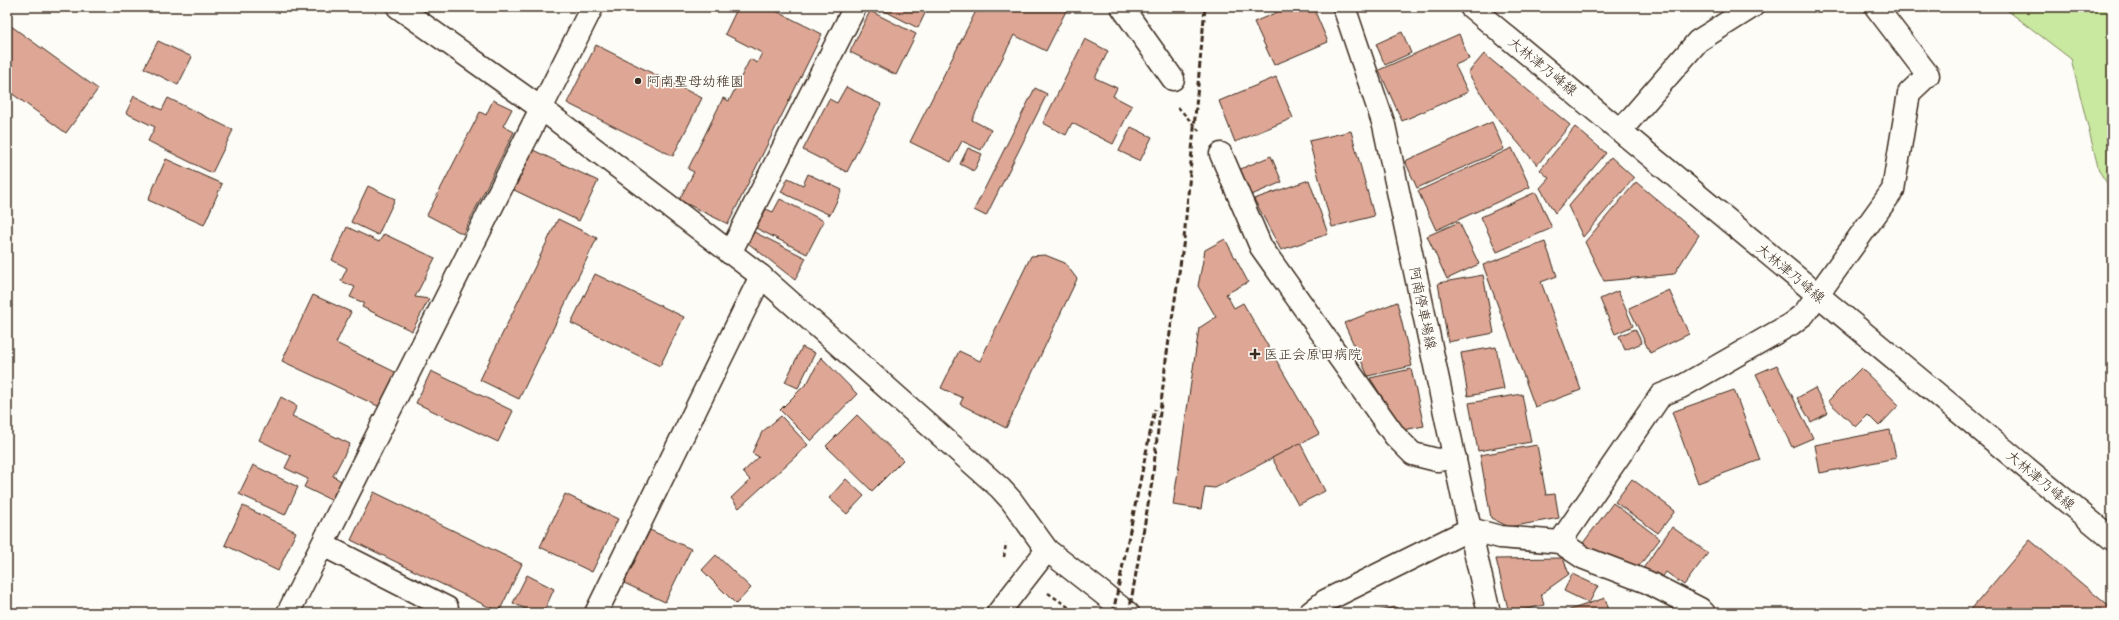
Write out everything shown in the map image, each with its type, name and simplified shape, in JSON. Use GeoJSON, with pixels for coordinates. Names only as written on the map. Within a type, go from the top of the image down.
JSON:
{"type":"FeatureCollection","features":[{"type":"Feature","properties":{"kind":"street"},"geometry":{"type":"LineString","coordinates":[[398,7],[542,109],[761,276],[1000,488],[1011,500],[1047,550],[1128,613]]}},
{"type":"Feature","properties":{"kind":"street"},"geometry":{"type":"LineString","coordinates":[[288,613],[592,7]]}},
{"type":"Feature","properties":{"kind":"street"},"geometry":{"type":"LineString","coordinates":[[730,253],[855,7]]}},
{"type":"Feature","properties":{"kind":"street"},"geometry":{"type":"LineString","coordinates":[[1122,7],[1174,79]]}},
{"type":"Feature","properties":{"kind":"street","name":"阿南停車場線"},"geometry":{"type":"LineString","coordinates":[[1344,7],[1384,125],[1489,613]]}},
{"type":"Feature","properties":{"kind":"street","name":"大林津乃峰線"},"geometry":{"type":"LineString","coordinates":[[1471,7],[2112,539]]}},
{"type":"Feature","properties":{"kind":"street"},"geometry":{"type":"LineString","coordinates":[[1621,130],[1698,41],[1752,7]]}},
{"type":"Feature","properties":{"kind":"street"},"geometry":{"type":"LineString","coordinates":[[1560,542],[1661,395],[1681,387],[1791,324],[1804,314],[1893,190],[1909,93],[1928,75],[1876,7]]}},
{"type":"Feature","properties":{"kind":"street"},"geometry":{"type":"LineString","coordinates":[[1221,154],[1261,247],[1395,436],[1413,454],[1437,460],[1455,458]]}},
{"type":"Feature","properties":{"kind":"street"},"geometry":{"type":"LineString","coordinates":[[596,613],[761,276]]}},
{"type":"Feature","properties":{"kind":"street"},"geometry":{"type":"LineString","coordinates":[[1310,613],[1325,601],[1470,529],[1500,537],[1560,542],[1584,558],[1647,582],[1700,609],[1704,613]]}},
{"type":"Feature","properties":{"kind":"street"},"geometry":{"type":"LineString","coordinates":[[323,545],[447,608]]}},
{"type":"Feature","properties":{"kind":"street"},"geometry":{"type":"LineString","coordinates":[[998,613],[1047,550]]}},
{"type":"Feature","properties":{"kind":"path"},"geometry":{"type":"LineString","coordinates":[[1174,79],[1171,100],[1221,154]]}},
{"type":"Feature","properties":{"kind":"green space"},"geometry":{"type":"Polygon","coordinates":[[[2003,7],[2112,7],[2112,191],[2099,171],[2071,59],[2003,7]]]}},
{"type":"Feature","properties":{"kind":"building"},"geometry":{"type":"Polygon","coordinates":[[[738,7],[768,7],[822,34],[728,224],[679,200],[694,172],[688,169],[723,98],[729,101],[750,59],[757,63],[762,53],[725,34],[738,7]]]}},
{"type":"Feature","properties":{"kind":"building"},"geometry":{"type":"Polygon","coordinates":[[[877,7],[928,7],[918,28],[877,7]]]}},
{"type":"Feature","properties":{"kind":"building"},"geometry":{"type":"Polygon","coordinates":[[[978,7],[1068,7],[1046,51],[1014,35],[972,120],[991,130],[981,150],[962,141],[951,162],[910,142],[978,7]]]}},
{"type":"Feature","properties":{"kind":"building"},"geometry":{"type":"Polygon","coordinates":[[[1289,7],[1313,7],[1328,42],[1274,65],[1254,22],[1289,7]]]}},
{"type":"Feature","properties":{"kind":"building"},"geometry":{"type":"Polygon","coordinates":[[[870,11],[916,34],[896,75],[850,52],[870,11]]]}},
{"type":"Feature","properties":{"kind":"building"},"geometry":{"type":"Polygon","coordinates":[[[7,23],[98,89],[66,133],[7,90],[7,23]]]}},
{"type":"Feature","properties":{"kind":"building"},"geometry":{"type":"Polygon","coordinates":[[[1402,32],[1411,53],[1385,65],[1376,44],[1402,32]]]}},
{"type":"Feature","properties":{"kind":"building"},"geometry":{"type":"Polygon","coordinates":[[[1459,34],[1469,59],[1455,65],[1468,92],[1402,121],[1379,70],[1459,34]]]}},
{"type":"Feature","properties":{"kind":"building"},"geometry":{"type":"Polygon","coordinates":[[[1085,39],[1108,51],[1095,78],[1117,88],[1113,96],[1132,106],[1113,144],[1072,123],[1066,135],[1043,123],[1085,39]]]}},
{"type":"Feature","properties":{"kind":"building"},"geometry":{"type":"Polygon","coordinates":[[[158,41],[192,57],[178,85],[144,68],[158,41]]]}},
{"type":"Feature","properties":{"kind":"building"},"geometry":{"type":"Polygon","coordinates":[[[596,45],[702,98],[673,156],[567,103],[596,45]]]}},
{"type":"Feature","properties":{"kind":"building"},"geometry":{"type":"Polygon","coordinates":[[[1484,54],[1570,125],[1537,165],[1497,118],[1468,73],[1484,54]]]}},
{"type":"Feature","properties":{"kind":"building"},"geometry":{"type":"Polygon","coordinates":[[[1276,77],[1293,118],[1235,142],[1219,101],[1276,77]]]}},
{"type":"Feature","properties":{"kind":"building"},"geometry":{"type":"Polygon","coordinates":[[[846,87],[881,104],[847,172],[803,150],[829,99],[837,103],[846,87]]]}},
{"type":"Feature","properties":{"kind":"building"},"geometry":{"type":"Polygon","coordinates":[[[1035,88],[1047,94],[986,216],[974,210],[1035,88]]]}},
{"type":"Feature","properties":{"kind":"building"},"geometry":{"type":"Polygon","coordinates":[[[134,96],[162,110],[168,98],[233,130],[212,173],[148,141],[155,127],[126,113],[134,96]]]}},
{"type":"Feature","properties":{"kind":"building"},"geometry":{"type":"Polygon","coordinates":[[[493,100],[512,109],[503,126],[514,132],[463,234],[427,215],[480,112],[486,115],[493,100]]]}},
{"type":"Feature","properties":{"kind":"building"},"geometry":{"type":"Polygon","coordinates":[[[1492,122],[1504,149],[1417,188],[1405,161],[1492,122]]]}},
{"type":"Feature","properties":{"kind":"building"},"geometry":{"type":"Polygon","coordinates":[[[1131,127],[1152,137],[1140,161],[1119,151],[1131,127]]]}},
{"type":"Feature","properties":{"kind":"building"},"geometry":{"type":"Polygon","coordinates":[[[1575,127],[1606,153],[1555,213],[1540,188],[1549,178],[1540,170],[1575,127]]]}},
{"type":"Feature","properties":{"kind":"building"},"geometry":{"type":"Polygon","coordinates":[[[1351,131],[1374,216],[1332,227],[1309,141],[1351,131]]]}},
{"type":"Feature","properties":{"kind":"building"},"geometry":{"type":"Polygon","coordinates":[[[968,148],[982,154],[974,171],[960,164],[968,148]]]}},
{"type":"Feature","properties":{"kind":"building"},"geometry":{"type":"Polygon","coordinates":[[[1512,148],[1530,187],[1436,230],[1418,191],[1512,148]]]}},
{"type":"Feature","properties":{"kind":"building"},"geometry":{"type":"Polygon","coordinates":[[[533,150],[598,181],[579,221],[514,190],[533,150]]]}},
{"type":"Feature","properties":{"kind":"building"},"geometry":{"type":"Polygon","coordinates":[[[1271,156],[1282,182],[1247,197],[1236,171],[1271,156]]]}},
{"type":"Feature","properties":{"kind":"building"},"geometry":{"type":"Polygon","coordinates":[[[1611,157],[1634,178],[1583,237],[1568,206],[1611,157]]]}},
{"type":"Feature","properties":{"kind":"building"},"geometry":{"type":"Polygon","coordinates":[[[166,159],[222,184],[204,225],[148,200],[166,159]]]}},
{"type":"Feature","properties":{"kind":"building"},"geometry":{"type":"Polygon","coordinates":[[[808,174],[842,190],[830,215],[781,192],[788,178],[803,185],[808,174]]]}},
{"type":"Feature","properties":{"kind":"building"},"geometry":{"type":"Polygon","coordinates":[[[1309,180],[1328,234],[1281,250],[1254,199],[1309,180]]]}},
{"type":"Feature","properties":{"kind":"building"},"geometry":{"type":"Polygon","coordinates":[[[1636,182],[1699,235],[1674,274],[1604,281],[1585,242],[1636,182]]]}},
{"type":"Feature","properties":{"kind":"building"},"geometry":{"type":"Polygon","coordinates":[[[368,186],[395,199],[378,235],[351,222],[368,186]]]}},
{"type":"Feature","properties":{"kind":"building"},"geometry":{"type":"Polygon","coordinates":[[[1536,192],[1552,228],[1497,252],[1481,217],[1536,192]]]}},
{"type":"Feature","properties":{"kind":"building"},"geometry":{"type":"Polygon","coordinates":[[[780,199],[824,221],[807,254],[756,228],[766,209],[773,212],[780,199]]]}},
{"type":"Feature","properties":{"kind":"building"},"geometry":{"type":"Polygon","coordinates":[[[558,219],[597,238],[519,399],[480,380],[558,219]]]}},
{"type":"Feature","properties":{"kind":"building"},"geometry":{"type":"Polygon","coordinates":[[[1459,222],[1479,264],[1447,279],[1427,236],[1459,222]]]}},
{"type":"Feature","properties":{"kind":"building"},"geometry":{"type":"Polygon","coordinates":[[[347,227],[379,242],[384,234],[435,258],[415,297],[429,299],[412,331],[362,307],[364,303],[350,297],[355,287],[341,281],[347,268],[332,260],[347,227]]]}},
{"type":"Feature","properties":{"kind":"building"},"geometry":{"type":"Polygon","coordinates":[[[754,232],[806,258],[795,280],[748,243],[754,232]]]}},
{"type":"Feature","properties":{"kind":"building"},"geometry":{"type":"Polygon","coordinates":[[[1225,239],[1248,282],[1226,294],[1234,308],[1243,303],[1319,434],[1215,488],[1205,487],[1201,509],[1173,505],[1199,328],[1216,317],[1198,286],[1205,250],[1225,239]]]}},
{"type":"Feature","properties":{"kind":"building"},"geometry":{"type":"Polygon","coordinates":[[[1545,242],[1557,276],[1541,282],[1581,390],[1535,407],[1483,265],[1545,242]]]}},
{"type":"Feature","properties":{"kind":"building"},"geometry":{"type":"Polygon","coordinates":[[[1045,255],[1065,263],[1077,279],[1006,428],[960,404],[963,398],[941,388],[959,351],[980,361],[1031,256],[1045,255]]]}},
{"type":"Feature","properties":{"kind":"building"},"geometry":{"type":"Polygon","coordinates":[[[595,274],[684,317],[660,366],[571,323],[595,274]]]}},
{"type":"Feature","properties":{"kind":"building"},"geometry":{"type":"Polygon","coordinates":[[[1483,275],[1494,333],[1448,342],[1438,283],[1483,275]]]}},
{"type":"Feature","properties":{"kind":"building"},"geometry":{"type":"Polygon","coordinates":[[[1669,290],[1689,334],[1650,353],[1629,308],[1669,290]]]}},
{"type":"Feature","properties":{"kind":"building"},"geometry":{"type":"Polygon","coordinates":[[[1618,291],[1633,326],[1615,334],[1600,299],[1618,291]]]}},
{"type":"Feature","properties":{"kind":"building"},"geometry":{"type":"Polygon","coordinates":[[[313,295],[351,312],[336,343],[397,373],[380,407],[282,361],[313,295]]]}},
{"type":"Feature","properties":{"kind":"building"},"geometry":{"type":"Polygon","coordinates":[[[1397,302],[1412,366],[1368,376],[1344,323],[1397,302]]]}},
{"type":"Feature","properties":{"kind":"building"},"geometry":{"type":"Polygon","coordinates":[[[1635,329],[1642,343],[1625,350],[1619,336],[1635,329]]]}},
{"type":"Feature","properties":{"kind":"building"},"geometry":{"type":"Polygon","coordinates":[[[802,347],[815,353],[798,388],[785,382],[802,347]]]}},
{"type":"Feature","properties":{"kind":"building"},"geometry":{"type":"Polygon","coordinates":[[[1496,347],[1504,389],[1468,396],[1461,353],[1496,347]]]}},
{"type":"Feature","properties":{"kind":"building"},"geometry":{"type":"Polygon","coordinates":[[[821,357],[857,394],[811,441],[780,410],[808,382],[821,357]]]}},
{"type":"Feature","properties":{"kind":"building"},"geometry":{"type":"Polygon","coordinates":[[[1777,365],[1813,438],[1792,447],[1756,374],[1777,365]]]}},
{"type":"Feature","properties":{"kind":"building"},"geometry":{"type":"Polygon","coordinates":[[[1861,368],[1899,405],[1879,426],[1868,415],[1856,427],[1828,401],[1861,368]]]}},
{"type":"Feature","properties":{"kind":"building"},"geometry":{"type":"Polygon","coordinates":[[[1411,369],[1424,426],[1403,430],[1370,378],[1411,369]]]}},
{"type":"Feature","properties":{"kind":"building"},"geometry":{"type":"Polygon","coordinates":[[[431,371],[513,411],[498,442],[416,403],[431,371]]]}},
{"type":"Feature","properties":{"kind":"building"},"geometry":{"type":"Polygon","coordinates":[[[1815,388],[1828,413],[1811,422],[1797,398],[1815,388]]]}},
{"type":"Feature","properties":{"kind":"building"},"geometry":{"type":"Polygon","coordinates":[[[1734,390],[1760,460],[1698,483],[1672,412],[1734,390]]]}},
{"type":"Feature","properties":{"kind":"building"},"geometry":{"type":"Polygon","coordinates":[[[1522,394],[1531,442],[1478,451],[1469,403],[1522,394]]]}},
{"type":"Feature","properties":{"kind":"building"},"geometry":{"type":"Polygon","coordinates":[[[281,397],[297,406],[292,416],[350,444],[333,476],[343,482],[333,501],[304,487],[308,479],[285,468],[291,456],[259,440],[281,397]]]}},
{"type":"Feature","properties":{"kind":"building"},"geometry":{"type":"Polygon","coordinates":[[[857,415],[903,460],[872,491],[826,446],[857,415]]]}},
{"type":"Feature","properties":{"kind":"building"},"geometry":{"type":"Polygon","coordinates":[[[781,416],[808,445],[739,508],[731,498],[750,480],[743,472],[759,457],[752,453],[762,432],[781,416]]]}},
{"type":"Feature","properties":{"kind":"building"},"geometry":{"type":"Polygon","coordinates":[[[1890,430],[1896,458],[1820,473],[1815,445],[1890,430]]]}},
{"type":"Feature","properties":{"kind":"building"},"geometry":{"type":"Polygon","coordinates":[[[1300,443],[1325,491],[1298,505],[1272,458],[1300,443]]]}},
{"type":"Feature","properties":{"kind":"building"},"geometry":{"type":"Polygon","coordinates":[[[1537,445],[1546,495],[1555,494],[1559,518],[1509,527],[1491,518],[1480,455],[1537,445]]]}},
{"type":"Feature","properties":{"kind":"building"},"geometry":{"type":"Polygon","coordinates":[[[253,465],[298,487],[285,515],[239,494],[253,465]]]}},
{"type":"Feature","properties":{"kind":"building"},"geometry":{"type":"Polygon","coordinates":[[[846,479],[864,496],[847,514],[829,498],[846,479]]]}},
{"type":"Feature","properties":{"kind":"building"},"geometry":{"type":"Polygon","coordinates":[[[1632,479],[1675,511],[1658,533],[1615,502],[1632,479]]]}},
{"type":"Feature","properties":{"kind":"building"},"geometry":{"type":"Polygon","coordinates":[[[374,492],[522,564],[499,612],[351,540],[374,492]]]}},
{"type":"Feature","properties":{"kind":"building"},"geometry":{"type":"Polygon","coordinates":[[[565,494],[618,519],[592,572],[540,547],[565,494]]]}},
{"type":"Feature","properties":{"kind":"building"},"geometry":{"type":"Polygon","coordinates":[[[1613,503],[1660,539],[1636,570],[1580,547],[1613,503]]]}},
{"type":"Feature","properties":{"kind":"building"},"geometry":{"type":"Polygon","coordinates":[[[243,506],[296,532],[278,571],[225,545],[243,506]]]}},
{"type":"Feature","properties":{"kind":"building"},"geometry":{"type":"Polygon","coordinates":[[[1672,527],[1708,553],[1684,585],[1666,572],[1659,582],[1642,570],[1672,527]]]}},
{"type":"Feature","properties":{"kind":"building"},"geometry":{"type":"Polygon","coordinates":[[[650,530],[691,549],[665,602],[624,583],[650,530]]]}},
{"type":"Feature","properties":{"kind":"building"},"geometry":{"type":"Polygon","coordinates":[[[2030,540],[2112,609],[2112,613],[1969,612],[2030,540]]]}},
{"type":"Feature","properties":{"kind":"building"},"geometry":{"type":"Polygon","coordinates":[[[716,555],[751,588],[736,604],[702,570],[716,555]]]}},
{"type":"Feature","properties":{"kind":"building"},"geometry":{"type":"Polygon","coordinates":[[[1563,558],[1569,574],[1541,594],[1544,605],[1509,613],[1496,559],[1563,558]]]}},
{"type":"Feature","properties":{"kind":"building"},"geometry":{"type":"Polygon","coordinates":[[[1572,574],[1598,586],[1589,603],[1564,591],[1572,574]]]}},
{"type":"Feature","properties":{"kind":"building"},"geometry":{"type":"Polygon","coordinates":[[[527,575],[554,589],[543,613],[534,613],[513,603],[527,575]]]}},
{"type":"Feature","properties":{"kind":"building"},"geometry":{"type":"Polygon","coordinates":[[[1605,598],[1610,613],[1561,613],[1605,598]]]}},
{"type":"Feature","properties":{"kind":"building"},"geometry":{"type":"Polygon","coordinates":[[[1396,607],[1398,613],[1371,613],[1396,607]]]}},
{"type":"Feature","properties":{"kind":"railway"},"geometry":{"type":"LineString","coordinates":[[1129,613],[1152,482],[1166,360],[1184,239],[1205,7]]}},
{"type":"Feature","properties":{"kind":"railway"},"geometry":{"type":"LineString","coordinates":[[1113,613],[1155,409]]}},
{"type":"Feature","properties":{"kind":"place","name":"阿南聖母幼稚園"},"geometry":{"type":"Point","coordinates":[638,81]}},
{"type":"Feature","properties":{"kind":"place","name":"医正会原田病院"},"geometry":{"type":"Point","coordinates":[1255,354]}}]}
